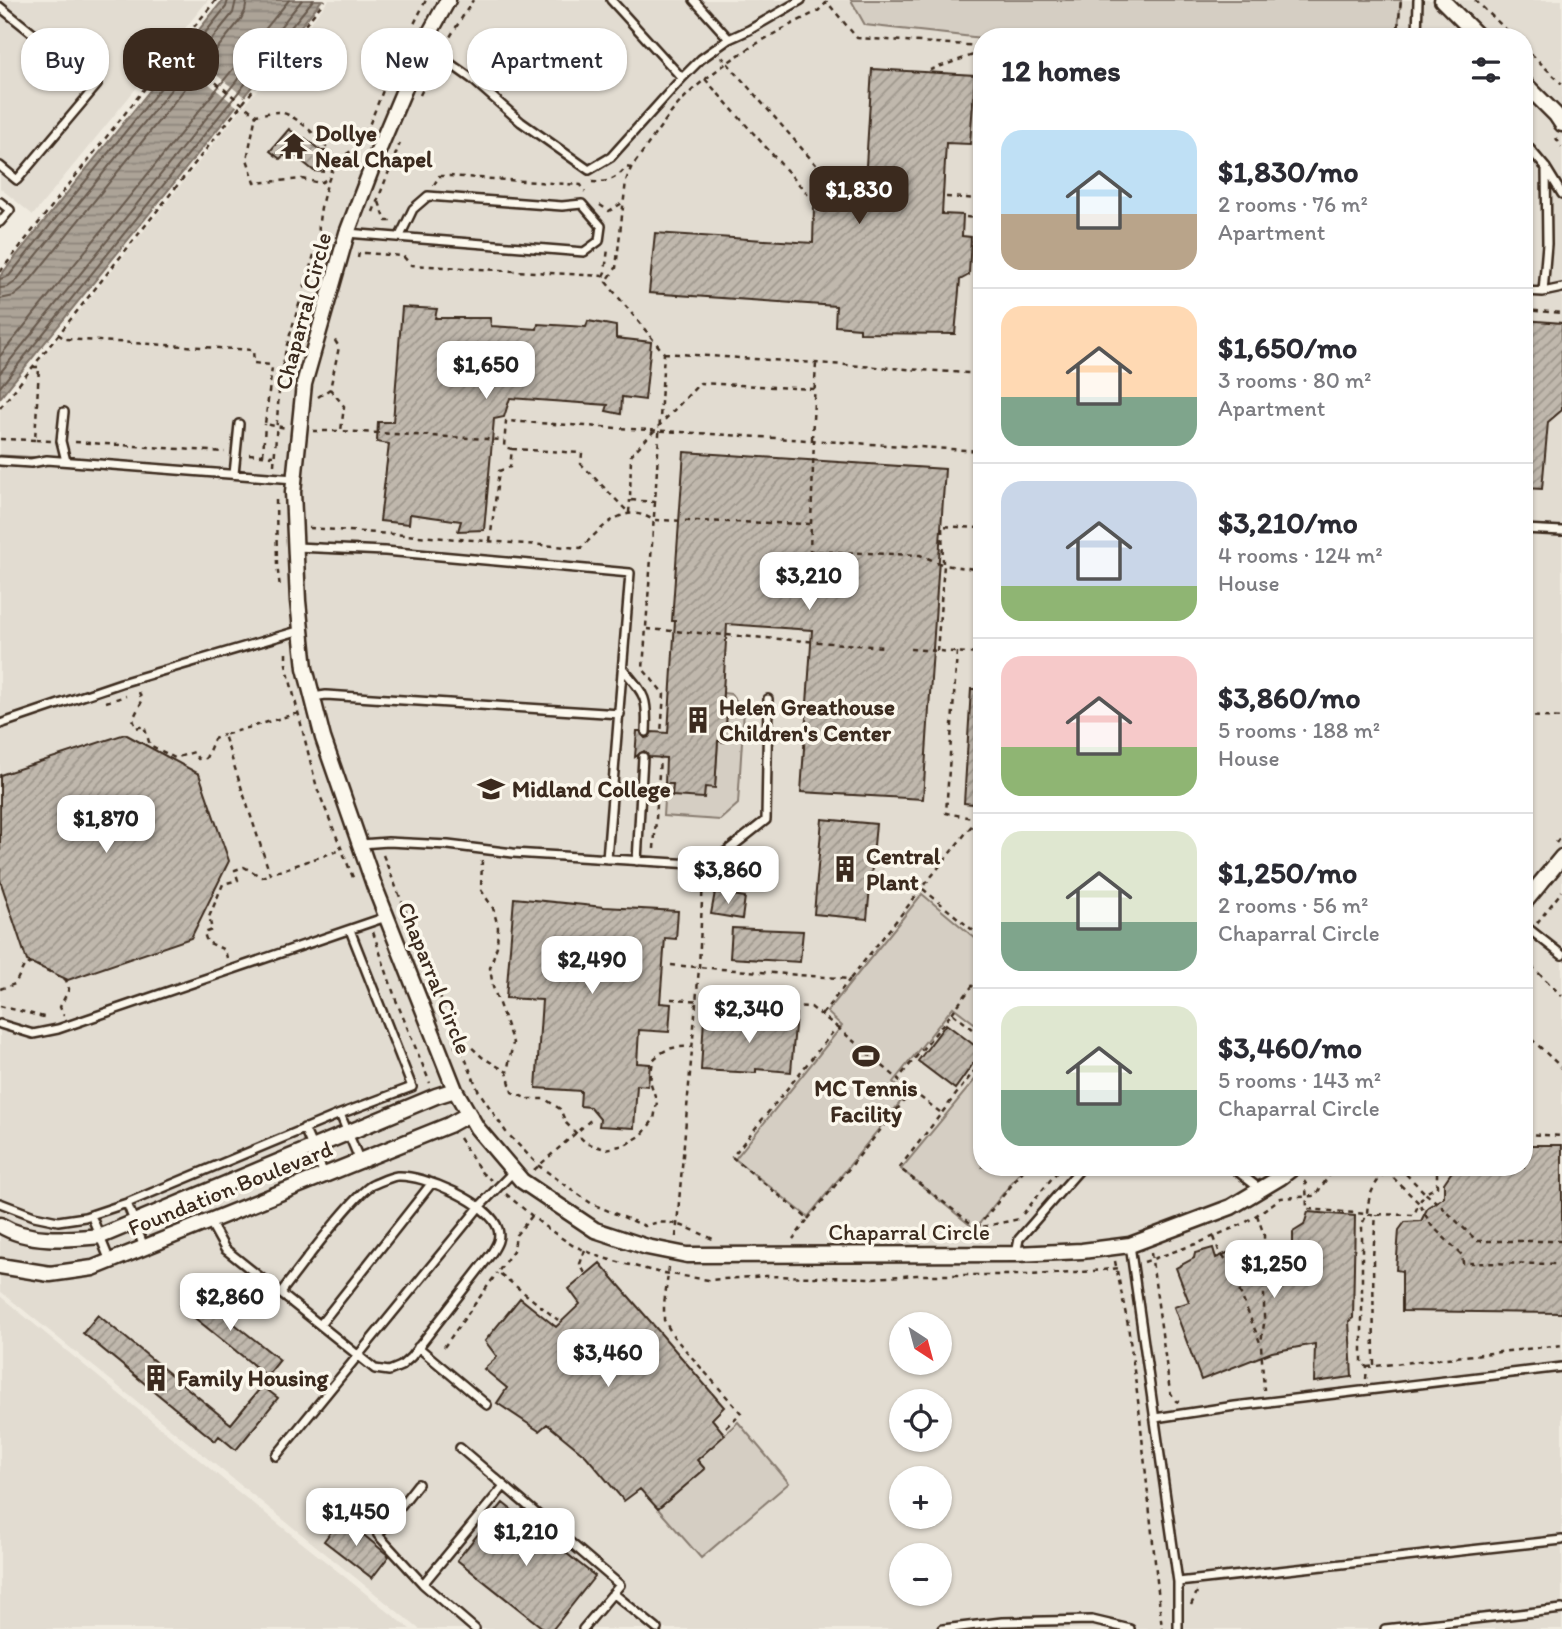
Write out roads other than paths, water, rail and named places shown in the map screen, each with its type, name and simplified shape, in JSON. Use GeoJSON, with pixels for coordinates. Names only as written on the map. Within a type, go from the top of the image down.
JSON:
{"type":"FeatureCollection","features":[{"type":"Feature","properties":{"kind":"street","name":"Chaparral Circle"},"geometry":{"type":"LineString","coordinates":[[432,28],[448,0]]}},
{"type":"Feature","properties":{"kind":"street"},"geometry":{"type":"LineString","coordinates":[[1442,0],[1470,28]]}},
{"type":"Feature","properties":{"kind":"street","name":"Chaparral Circle"},"geometry":{"type":"LineString","coordinates":[[404,91],[347,233],[304,384],[293,492],[303,547],[294,633],[323,738],[386,917],[455,1090],[477,1128],[517,1177],[595,1230],[647,1247],[687,1255],[791,1248],[1017,1254],[1112,1248],[1130,1245],[1231,1207],[1280,1176]]}},
{"type":"Feature","properties":{"kind":"street"},"geometry":{"type":"LineString","coordinates":[[1533,92],[1562,124]]}},
{"type":"Feature","properties":{"kind":"street"},"geometry":{"type":"LineString","coordinates":[[1533,891],[1562,857]]}},
{"type":"Feature","properties":{"kind":"street","name":"Foundation Boulevard"},"geometry":{"type":"LineString","coordinates":[[0,1225],[11,1232],[61,1240],[100,1236],[455,1090]]}},
{"type":"Feature","properties":{"kind":"street","name":"Foundation Boulevard"},"geometry":{"type":"LineString","coordinates":[[0,1266],[50,1274],[93,1268],[449,1125],[469,1114]]}},
{"type":"Feature","properties":{"kind":"lane"},"geometry":{"type":"LineString","coordinates":[[611,0],[682,78]]}},
{"type":"Feature","properties":{"kind":"lane"},"geometry":{"type":"LineString","coordinates":[[694,0],[729,39]]}},
{"type":"Feature","properties":{"kind":"lane"},"geometry":{"type":"LineString","coordinates":[[453,66],[521,122],[589,170],[611,157],[682,78],[716,48],[801,0]]}},
{"type":"Feature","properties":{"kind":"lane"},"geometry":{"type":"LineString","coordinates":[[1417,28],[1418,0]]}},
{"type":"Feature","properties":{"kind":"lane"},"geometry":{"type":"LineString","coordinates":[[0,7],[97,85],[17,180],[0,166]]}},
{"type":"Feature","properties":{"kind":"lane"},"geometry":{"type":"LineString","coordinates":[[1533,153],[1562,194]]}},
{"type":"Feature","properties":{"kind":"lane"},"geometry":{"type":"LineString","coordinates":[[1543,292],[1547,244],[1546,168]]}},
{"type":"Feature","properties":{"kind":"lane"},"geometry":{"type":"LineString","coordinates":[[347,233],[584,252],[599,242],[601,226],[582,204],[562,206],[428,196],[413,209],[400,236]]}},
{"type":"Feature","properties":{"kind":"lane"},"geometry":{"type":"LineString","coordinates":[[0,202],[10,210],[0,222]]}},
{"type":"Feature","properties":{"kind":"lane"},"geometry":{"type":"LineString","coordinates":[[1533,291],[1562,288]]}},
{"type":"Feature","properties":{"kind":"lane"},"geometry":{"type":"LineString","coordinates":[[64,412],[61,441],[66,461]]}},
{"type":"Feature","properties":{"kind":"lane"},"geometry":{"type":"LineString","coordinates":[[234,474],[239,424]]}},
{"type":"Feature","properties":{"kind":"lane"},"geometry":{"type":"LineString","coordinates":[[0,461],[66,461],[295,479]]}},
{"type":"Feature","properties":{"kind":"lane"},"geometry":{"type":"LineString","coordinates":[[1533,529],[1562,531]]}},
{"type":"Feature","properties":{"kind":"lane"},"geometry":{"type":"LineString","coordinates":[[303,547],[385,551],[630,573],[607,859]]}},
{"type":"Feature","properties":{"kind":"lane"},"geometry":{"type":"LineString","coordinates":[[0,724],[121,684],[294,633]]}},
{"type":"Feature","properties":{"kind":"lane"},"geometry":{"type":"LineString","coordinates":[[624,669],[643,694],[648,709],[646,732]]}},
{"type":"Feature","properties":{"kind":"lane"},"geometry":{"type":"LineString","coordinates":[[312,697],[326,695],[620,714]]}},
{"type":"Feature","properties":{"kind":"lane"},"geometry":{"type":"LineString","coordinates":[[361,844],[458,846],[513,853],[709,865],[765,820],[768,699]]}},
{"type":"Feature","properties":{"kind":"lane"},"geometry":{"type":"LineString","coordinates":[[638,861],[643,757]]}},
{"type":"Feature","properties":{"kind":"lane"},"geometry":{"type":"LineString","coordinates":[[0,1024],[33,1034],[58,1029],[386,917]]}},
{"type":"Feature","properties":{"kind":"lane"},"geometry":{"type":"LineString","coordinates":[[0,1203],[34,1216],[58,1221],[91,1215],[127,1203],[304,1128],[412,1087],[351,930]]}},
{"type":"Feature","properties":{"kind":"lane"},"geometry":{"type":"LineString","coordinates":[[1533,932],[1562,955]]}},
{"type":"Feature","properties":{"kind":"lane"},"geometry":{"type":"LineString","coordinates":[[340,1114],[360,1161]]}},
{"type":"Feature","properties":{"kind":"lane"},"geometry":{"type":"LineString","coordinates":[[304,1128],[324,1175]]}},
{"type":"Feature","properties":{"kind":"lane"},"geometry":{"type":"LineString","coordinates":[[210,1221],[225,1249],[281,1292],[356,1356],[375,1369],[389,1371],[401,1366],[418,1347],[499,1242],[499,1230],[480,1206],[468,1197],[406,1176],[394,1176],[362,1192],[281,1292]]}},
{"type":"Feature","properties":{"kind":"lane"},"geometry":{"type":"LineString","coordinates":[[1017,1254],[1020,1239],[1074,1176]]}},
{"type":"Feature","properties":{"kind":"lane"},"geometry":{"type":"LineString","coordinates":[[1243,1176],[1260,1190]]}},
{"type":"Feature","properties":{"kind":"lane"},"geometry":{"type":"LineString","coordinates":[[276,1456],[480,1206],[499,1187],[517,1177]]}},
{"type":"Feature","properties":{"kind":"lane"},"geometry":{"type":"LineString","coordinates":[[320,1325],[430,1184]]}},
{"type":"Feature","properties":{"kind":"lane"},"geometry":{"type":"LineString","coordinates":[[127,1203],[144,1247]]}},
{"type":"Feature","properties":{"kind":"lane"},"geometry":{"type":"LineString","coordinates":[[91,1215],[110,1261]]}},
{"type":"Feature","properties":{"kind":"lane"},"geometry":{"type":"LineString","coordinates":[[1130,1245],[1178,1582],[1178,1629]]}},
{"type":"Feature","properties":{"kind":"lane"},"geometry":{"type":"LineString","coordinates":[[418,1347],[487,1405]]}},
{"type":"Feature","properties":{"kind":"lane"},"geometry":{"type":"LineString","coordinates":[[1155,1418],[1562,1367]]}},
{"type":"Feature","properties":{"kind":"lane"},"geometry":{"type":"LineString","coordinates":[[460,1448],[620,1586],[583,1629]]}},
{"type":"Feature","properties":{"kind":"lane"},"geometry":{"type":"LineString","coordinates":[[418,1484],[378,1535],[423,1584],[475,1629]]}},
{"type":"Feature","properties":{"kind":"lane"},"geometry":{"type":"LineString","coordinates":[[423,1584],[504,1486]]}},
{"type":"Feature","properties":{"kind":"lane"},"geometry":{"type":"LineString","coordinates":[[1178,1582],[1562,1540]]}},
{"type":"Feature","properties":{"kind":"lane"},"geometry":{"type":"LineString","coordinates":[[613,1593],[657,1629]]}},
{"type":"Feature","properties":{"kind":"lane"},"geometry":{"type":"LineString","coordinates":[[1385,1629],[1562,1609]]}},
{"type":"Feature","properties":{"kind":"lane"},"geometry":{"type":"LineString","coordinates":[[943,1629],[1002,1622],[1092,1620],[1130,1629]]}},
{"type":"Feature","properties":{"kind":"water"},"geometry":{"type":"Polygon","coordinates":[[[223,0],[322,0],[299,28],[233,28],[233,91],[248,91],[0,398],[0,276],[149,91],[219,91],[219,28],[200,28],[223,0]]]}},
{"type":"Feature","properties":{"kind":"waterway"},"geometry":{"type":"LineString","coordinates":[[0,457],[41,459]]}},
{"type":"Feature","properties":{"kind":"place","name":"Dollye Neal Chapel"},"geometry":{"type":"Point","coordinates":[294,146]}},
{"type":"Feature","properties":{"kind":"place","name":"Helen Greathouse Children's Center"},"geometry":{"type":"Point","coordinates":[698,720]}},
{"type":"Feature","properties":{"kind":"place","name":"Midland College"},"geometry":{"type":"Point","coordinates":[491,789]}},
{"type":"Feature","properties":{"kind":"place","name":"Central Plant"},"geometry":{"type":"Point","coordinates":[845,869]}},
{"type":"Feature","properties":{"kind":"place","name":"MC Tennis Facility"},"geometry":{"type":"Point","coordinates":[866,1056]}},
{"type":"Feature","properties":{"kind":"place","name":"Family Housing"},"geometry":{"type":"Point","coordinates":[156,1378]}}]}
